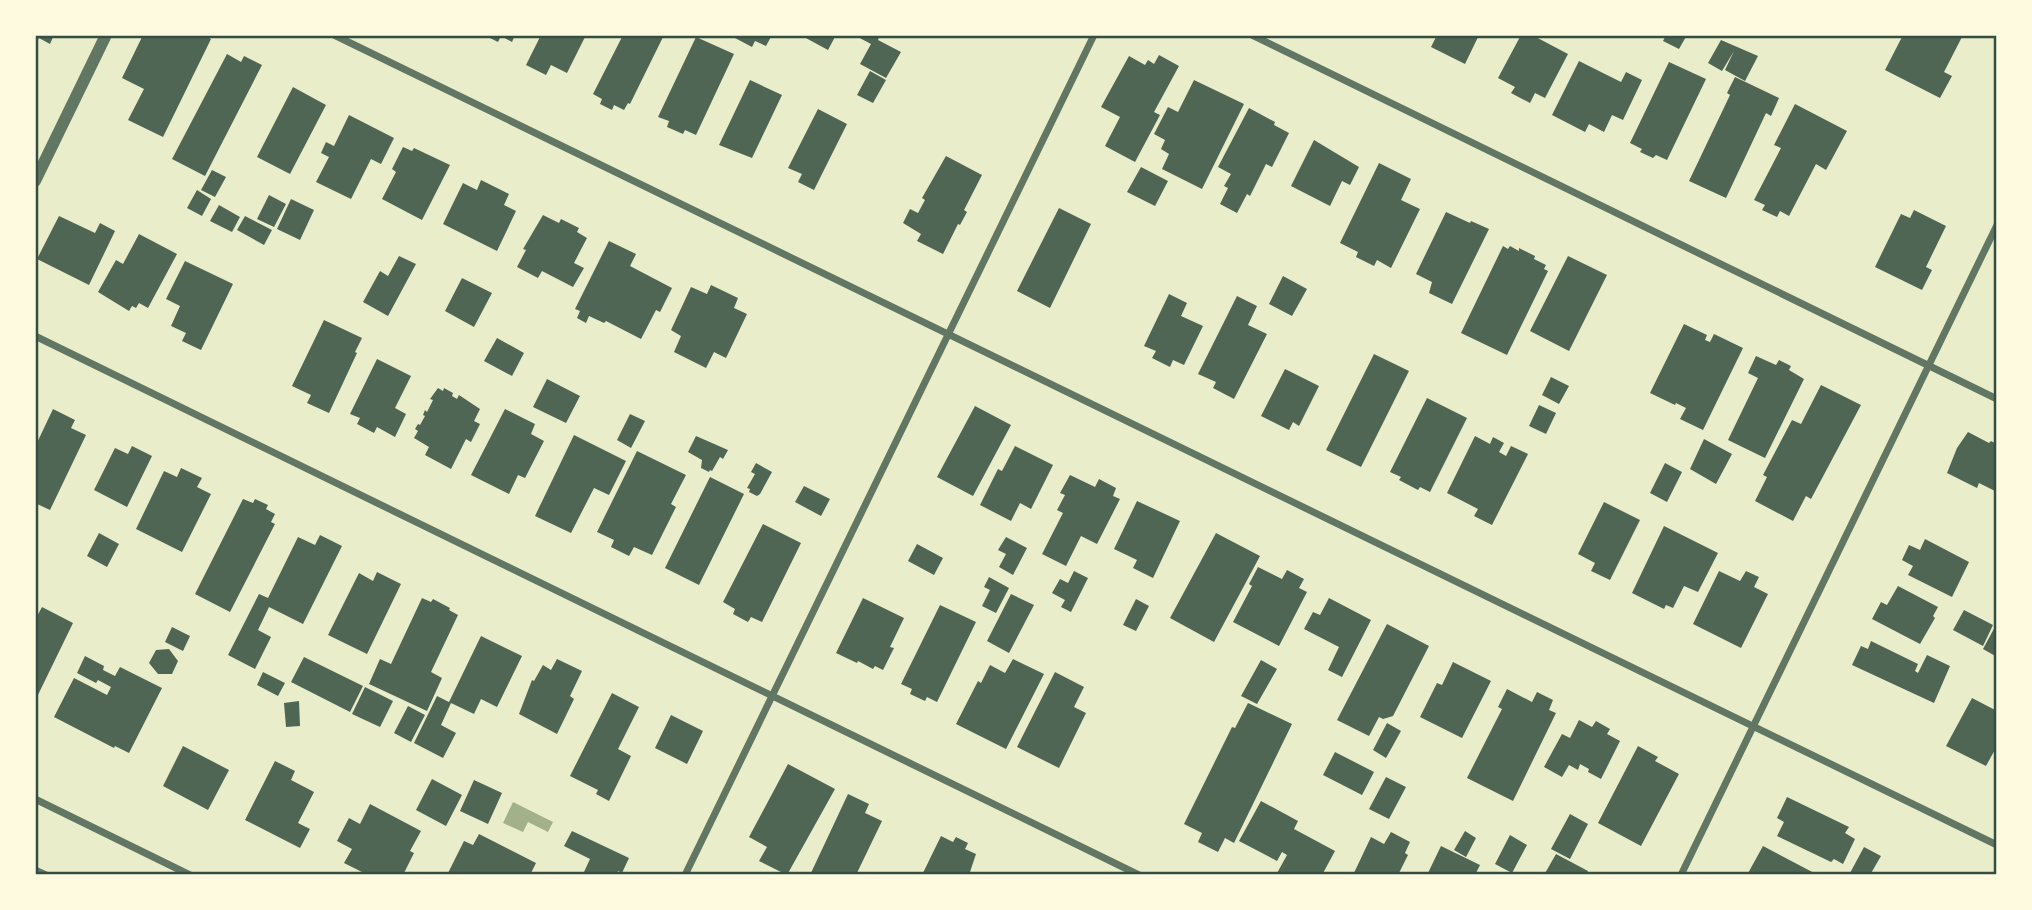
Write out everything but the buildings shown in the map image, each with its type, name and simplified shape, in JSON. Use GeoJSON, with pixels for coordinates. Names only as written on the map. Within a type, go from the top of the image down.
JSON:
{"type":"FeatureCollection","features":[{"type":"Feature","properties":{"kind":"street"},"geometry":{"type":"LineString","coordinates":[[35,181],[106,35]]}},
{"type":"Feature","properties":{"kind":"street"},"geometry":{"type":"LineString","coordinates":[[334,35],[1997,845]]}},
{"type":"Feature","properties":{"kind":"street"},"geometry":{"type":"LineString","coordinates":[[685,875],[1094,35]]}},
{"type":"Feature","properties":{"kind":"street"},"geometry":{"type":"LineString","coordinates":[[1252,35],[1997,399]]}},
{"type":"Feature","properties":{"kind":"street"},"geometry":{"type":"LineString","coordinates":[[1681,875],[1997,225]]}},
{"type":"Feature","properties":{"kind":"street"},"geometry":{"type":"LineString","coordinates":[[35,336],[1139,875]]}},
{"type":"Feature","properties":{"kind":"street"},"geometry":{"type":"LineString","coordinates":[[35,799],[190,875]]}},
{"type":"Feature","properties":{"kind":"street"},"geometry":{"type":"LineString","coordinates":[[35,870],[46,875]]}},
{"type":"Feature","properties":{"kind":"shaded area"},"geometry":{"type":"Polygon","coordinates":[[[513,802],[553,822],[548,832],[528,822],[523,832],[503,823],[513,802]]]}}]}
